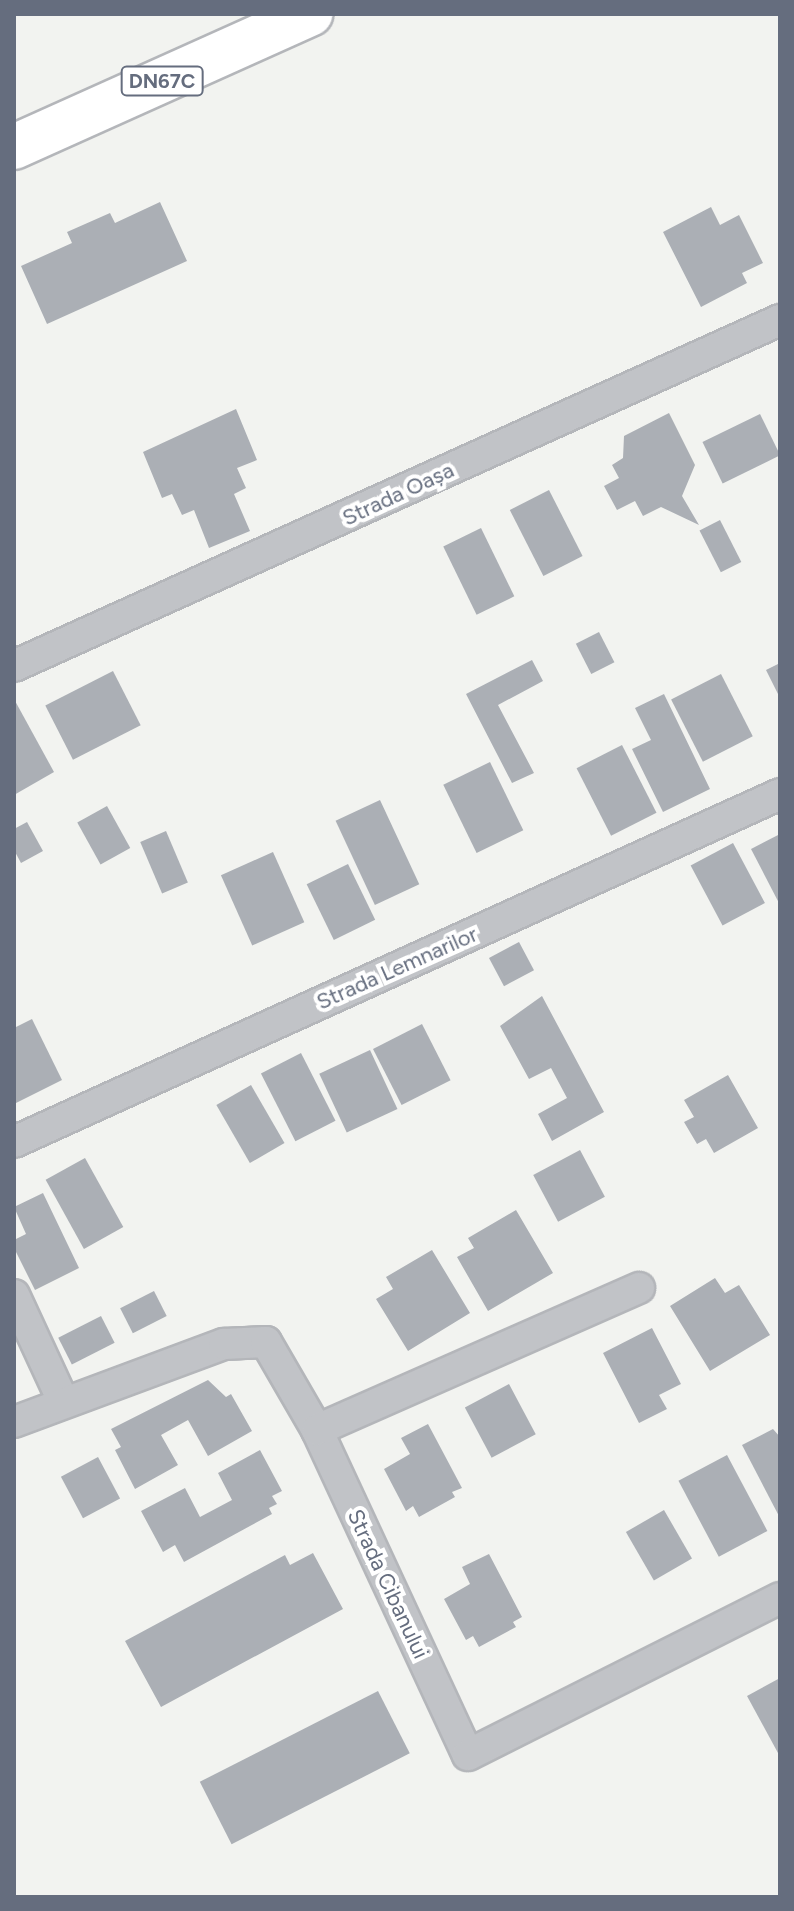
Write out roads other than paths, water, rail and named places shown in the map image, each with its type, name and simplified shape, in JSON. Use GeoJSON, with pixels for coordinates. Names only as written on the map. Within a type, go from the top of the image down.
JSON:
{"type":"FeatureCollection","features":[{"type":"Feature","properties":{"kind":"main road","name":"DN67C"},"geometry":{"type":"LineString","coordinates":[[14,147],[310,14]]}},
{"type":"Feature","properties":{"kind":"street","name":"Strada Oașa"},"geometry":{"type":"LineString","coordinates":[[14,666],[780,320]]}},
{"type":"Feature","properties":{"kind":"street","name":"Strada Lemnarilor"},"geometry":{"type":"LineString","coordinates":[[14,1142],[780,794]]}},
{"type":"Feature","properties":{"kind":"street"},"geometry":{"type":"LineString","coordinates":[[317,1430],[639,1288]]}},
{"type":"Feature","properties":{"kind":"street"},"geometry":{"type":"LineString","coordinates":[[14,1295],[63,1401]]}},
{"type":"Feature","properties":{"kind":"street","name":"Strada Cibanului"},"geometry":{"type":"LineString","coordinates":[[14,1422],[63,1401],[224,1344],[266,1342],[317,1430],[468,1755],[780,1598]]}}]}
